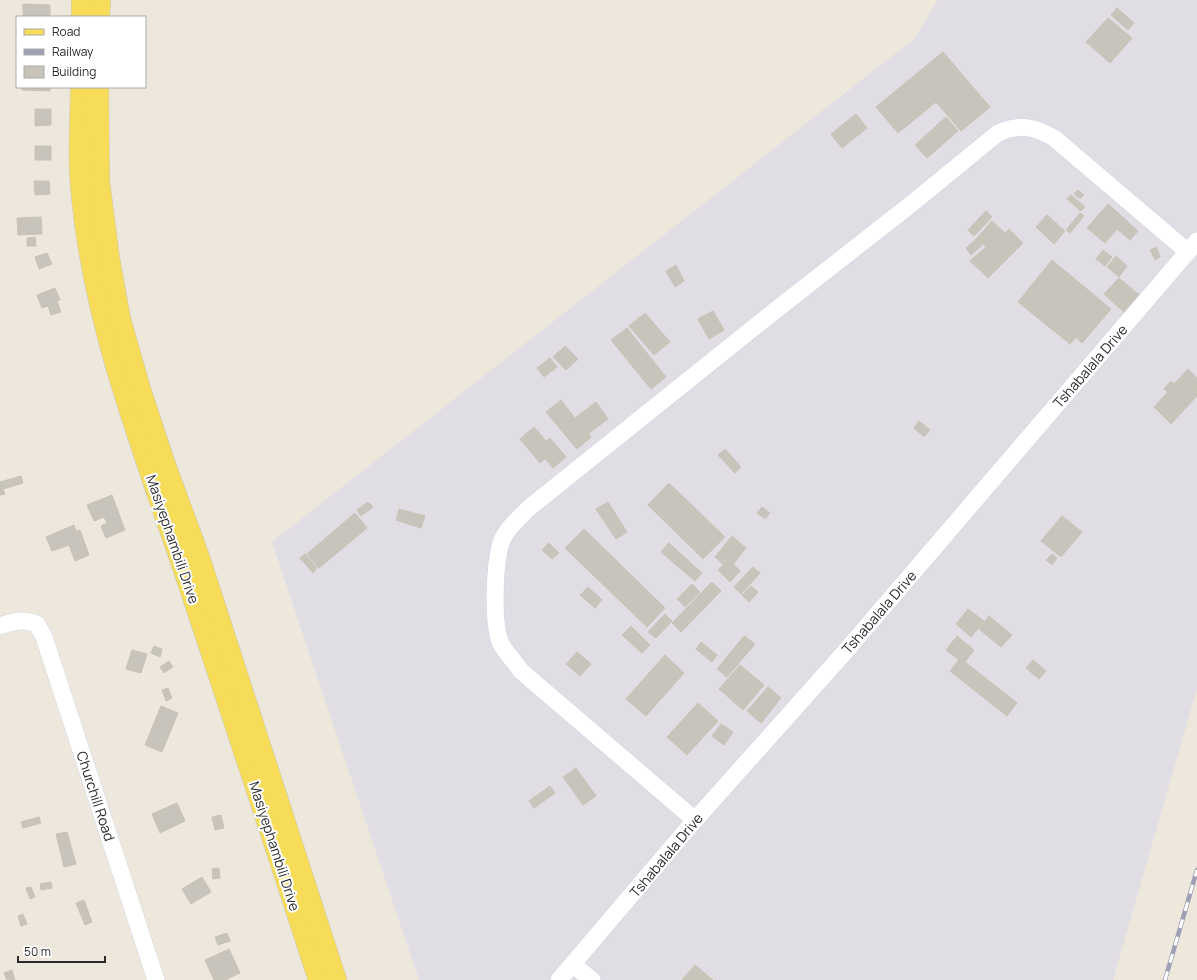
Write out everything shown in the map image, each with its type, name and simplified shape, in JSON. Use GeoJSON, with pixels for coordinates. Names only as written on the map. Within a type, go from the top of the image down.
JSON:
{"type":"FeatureCollection","features":[{"type":"Feature","properties":{"kind":"main road"},"geometry":{"type":"LineString","coordinates":[[82,0],[82,16]]}},
{"type":"Feature","properties":{"kind":"main road"},"geometry":{"type":"LineString","coordinates":[[99,16],[100,0]]}},
{"type":"Feature","properties":{"kind":"main road","name":"Masiyephambili Drive"},"geometry":{"type":"LineString","coordinates":[[81,88],[81,184],[91,262],[104,323],[124,396],[185,572],[319,980]]}},
{"type":"Feature","properties":{"kind":"main road","name":"Masiyephambili Drive"},"geometry":{"type":"LineString","coordinates":[[98,88],[99,181],[120,319],[140,389],[163,459],[200,557],[336,980]]}},
{"type":"Feature","properties":{"kind":"street"},"geometry":{"type":"LineString","coordinates":[[695,820],[521,671],[501,644],[496,625],[498,554],[503,538],[510,528],[529,508],[766,318],[910,206],[998,133],[1008,128],[1028,127],[1040,130],[1054,138],[1192,247]]}},
{"type":"Feature","properties":{"kind":"street","name":"Tshabalala Drive"},"geometry":{"type":"LineString","coordinates":[[559,980],[695,820],[844,653],[1192,247]]}},
{"type":"Feature","properties":{"kind":"street","name":"Churchill Road"},"geometry":{"type":"LineString","coordinates":[[0,626],[27,620],[37,624],[44,637],[156,980]]}},
{"type":"Feature","properties":{"kind":"street"},"geometry":{"type":"LineString","coordinates":[[573,965],[592,980]]}},
{"type":"Feature","properties":{"kind":"shaded area"},"geometry":{"type":"Polygon","coordinates":[[[938,0],[1197,0],[1197,688],[1113,980],[419,980],[272,542],[914,39],[938,0]]]}},
{"type":"Feature","properties":{"kind":"building"},"geometry":{"type":"Polygon","coordinates":[[[23,4],[50,5],[50,16],[23,16],[23,4]]]}},
{"type":"Feature","properties":{"kind":"building"},"geometry":{"type":"Polygon","coordinates":[[[1117,8],[1134,23],[1128,30],[1111,15],[1117,8]]]}},
{"type":"Feature","properties":{"kind":"building"},"geometry":{"type":"Polygon","coordinates":[[[1108,18],[1132,38],[1110,63],[1086,42],[1108,18]]]}},
{"type":"Feature","properties":{"kind":"building"},"geometry":{"type":"Polygon","coordinates":[[[943,52],[990,107],[961,131],[936,102],[898,133],[876,107],[943,52]]]}},
{"type":"Feature","properties":{"kind":"building"},"geometry":{"type":"Polygon","coordinates":[[[22,88],[50,88],[50,91],[22,90],[22,88]]]}},
{"type":"Feature","properties":{"kind":"building"},"geometry":{"type":"Polygon","coordinates":[[[35,109],[51,109],[51,125],[35,126],[35,109]]]}},
{"type":"Feature","properties":{"kind":"building"},"geometry":{"type":"Polygon","coordinates":[[[856,114],[867,128],[842,148],[831,134],[856,114]]]}},
{"type":"Feature","properties":{"kind":"building"},"geometry":{"type":"Polygon","coordinates":[[[946,117],[958,131],[927,158],[915,145],[946,117]]]}},
{"type":"Feature","properties":{"kind":"building"},"geometry":{"type":"Polygon","coordinates":[[[35,146],[51,146],[51,160],[35,160],[35,146]]]}},
{"type":"Feature","properties":{"kind":"building"},"geometry":{"type":"Polygon","coordinates":[[[34,181],[49,181],[50,194],[35,195],[34,181]]]}},
{"type":"Feature","properties":{"kind":"building"},"geometry":{"type":"Polygon","coordinates":[[[1078,190],[1084,195],[1080,199],[1074,194],[1078,190]]]}},
{"type":"Feature","properties":{"kind":"building"},"geometry":{"type":"Polygon","coordinates":[[[1071,195],[1085,207],[1081,211],[1067,199],[1071,195]]]}},
{"type":"Feature","properties":{"kind":"building"},"geometry":{"type":"Polygon","coordinates":[[[1108,204],[1138,231],[1130,240],[1117,229],[1105,243],[1087,228],[1108,204]]]}},
{"type":"Feature","properties":{"kind":"building"},"geometry":{"type":"Polygon","coordinates":[[[986,211],[992,217],[974,236],[968,230],[986,211]]]}},
{"type":"Feature","properties":{"kind":"building"},"geometry":{"type":"Polygon","coordinates":[[[1080,213],[1084,216],[1070,233],[1066,230],[1080,213]]]}},
{"type":"Feature","properties":{"kind":"building"},"geometry":{"type":"Polygon","coordinates":[[[1047,215],[1065,231],[1054,244],[1036,227],[1047,215]]]}},
{"type":"Feature","properties":{"kind":"building"},"geometry":{"type":"Polygon","coordinates":[[[41,217],[42,234],[18,235],[17,218],[41,217]]]}},
{"type":"Feature","properties":{"kind":"building"},"geometry":{"type":"Polygon","coordinates":[[[992,221],[1005,233],[1009,229],[1023,243],[988,278],[970,261],[986,247],[983,244],[971,255],[966,248],[992,221]]]}},
{"type":"Feature","properties":{"kind":"building"},"geometry":{"type":"Polygon","coordinates":[[[35,237],[36,246],[27,246],[27,238],[35,237]]]}},
{"type":"Feature","properties":{"kind":"building"},"geometry":{"type":"Polygon","coordinates":[[[1156,247],[1160,257],[1155,260],[1150,250],[1156,247]]]}},
{"type":"Feature","properties":{"kind":"building"},"geometry":{"type":"Polygon","coordinates":[[[1103,250],[1112,257],[1105,266],[1096,259],[1103,250]]]}},
{"type":"Feature","properties":{"kind":"building"},"geometry":{"type":"Polygon","coordinates":[[[47,253],[52,264],[39,269],[35,257],[47,253]]]}},
{"type":"Feature","properties":{"kind":"building"},"geometry":{"type":"Polygon","coordinates":[[[1116,256],[1127,266],[1119,277],[1107,267],[1116,256]]]}},
{"type":"Feature","properties":{"kind":"building"},"geometry":{"type":"Polygon","coordinates":[[[1052,260],[1111,309],[1082,343],[1076,337],[1070,344],[1018,302],[1052,260]]]}},
{"type":"Feature","properties":{"kind":"building"},"geometry":{"type":"Polygon","coordinates":[[[676,265],[684,281],[675,287],[666,271],[676,265]]]}},
{"type":"Feature","properties":{"kind":"building"},"geometry":{"type":"Polygon","coordinates":[[[1119,278],[1143,298],[1127,315],[1104,294],[1119,278]]]}},
{"type":"Feature","properties":{"kind":"building"},"geometry":{"type":"Polygon","coordinates":[[[55,288],[60,300],[57,301],[61,312],[51,315],[48,306],[42,308],[37,295],[55,288]]]}},
{"type":"Feature","properties":{"kind":"building"},"geometry":{"type":"Polygon","coordinates":[[[713,311],[724,330],[709,339],[698,319],[713,311]]]}},
{"type":"Feature","properties":{"kind":"building"},"geometry":{"type":"Polygon","coordinates":[[[645,313],[670,342],[654,355],[629,326],[645,313]]]}},
{"type":"Feature","properties":{"kind":"building"},"geometry":{"type":"Polygon","coordinates":[[[627,328],[666,377],[651,389],[611,340],[627,328]]]}},
{"type":"Feature","properties":{"kind":"building"},"geometry":{"type":"Polygon","coordinates":[[[565,346],[578,359],[566,370],[553,357],[565,346]]]}},
{"type":"Feature","properties":{"kind":"building"},"geometry":{"type":"Polygon","coordinates":[[[550,358],[557,367],[544,377],[537,368],[550,358]]]}},
{"type":"Feature","properties":{"kind":"building"},"geometry":{"type":"Polygon","coordinates":[[[1188,369],[1197,378],[1197,396],[1171,424],[1154,407],[1168,392],[1164,389],[1171,381],[1174,384],[1188,369]]]}},
{"type":"Feature","properties":{"kind":"building"},"geometry":{"type":"Polygon","coordinates":[[[561,400],[575,418],[596,402],[608,419],[589,433],[591,437],[577,449],[546,412],[561,400]]]}},
{"type":"Feature","properties":{"kind":"building"},"geometry":{"type":"Polygon","coordinates":[[[919,421],[930,430],[924,437],[914,428],[919,421]]]}},
{"type":"Feature","properties":{"kind":"building"},"geometry":{"type":"Polygon","coordinates":[[[534,427],[546,441],[550,438],[566,457],[553,468],[545,459],[540,463],[520,439],[534,427]]]}},
{"type":"Feature","properties":{"kind":"building"},"geometry":{"type":"Polygon","coordinates":[[[725,449],[741,467],[735,473],[718,455],[725,449]]]}},
{"type":"Feature","properties":{"kind":"building"},"geometry":{"type":"Polygon","coordinates":[[[21,476],[23,483],[3,489],[5,494],[0,495],[0,482],[21,476]]]}},
{"type":"Feature","properties":{"kind":"building"},"geometry":{"type":"Polygon","coordinates":[[[669,483],[725,537],[703,559],[648,505],[669,483]]]}},
{"type":"Feature","properties":{"kind":"building"},"geometry":{"type":"Polygon","coordinates":[[[112,495],[125,530],[106,538],[101,526],[107,523],[104,517],[94,521],[87,505],[112,495]]]}},
{"type":"Feature","properties":{"kind":"building"},"geometry":{"type":"Polygon","coordinates":[[[368,502],[373,507],[361,516],[357,510],[368,502]]]}},
{"type":"Feature","properties":{"kind":"building"},"geometry":{"type":"Polygon","coordinates":[[[608,502],[627,532],[616,539],[596,509],[608,502]]]}},
{"type":"Feature","properties":{"kind":"building"},"geometry":{"type":"Polygon","coordinates":[[[762,507],[770,513],[765,519],[757,513],[762,507]]]}},
{"type":"Feature","properties":{"kind":"building"},"geometry":{"type":"Polygon","coordinates":[[[399,509],[425,516],[421,528],[396,520],[399,509]]]}},
{"type":"Feature","properties":{"kind":"building"},"geometry":{"type":"Polygon","coordinates":[[[355,513],[367,528],[319,568],[307,554],[355,513]]]}},
{"type":"Feature","properties":{"kind":"building"},"geometry":{"type":"Polygon","coordinates":[[[1062,516],[1082,532],[1061,557],[1041,541],[1062,516]]]}},
{"type":"Feature","properties":{"kind":"building"},"geometry":{"type":"Polygon","coordinates":[[[74,525],[76,531],[80,530],[89,555],[75,561],[69,545],[52,551],[46,537],[74,525]]]}},
{"type":"Feature","properties":{"kind":"building"},"geometry":{"type":"Polygon","coordinates":[[[584,529],[665,608],[647,627],[565,548],[584,529]]]}},
{"type":"Feature","properties":{"kind":"building"},"geometry":{"type":"Polygon","coordinates":[[[732,536],[746,548],[734,563],[728,558],[723,564],[715,557],[732,536]]]}},
{"type":"Feature","properties":{"kind":"building"},"geometry":{"type":"Polygon","coordinates":[[[549,543],[559,553],[552,559],[542,550],[549,543]]]}},
{"type":"Feature","properties":{"kind":"building"},"geometry":{"type":"Polygon","coordinates":[[[669,543],[702,573],[695,581],[661,552],[669,543]]]}},
{"type":"Feature","properties":{"kind":"building"},"geometry":{"type":"Polygon","coordinates":[[[305,554],[317,568],[313,573],[300,558],[305,554]]]}},
{"type":"Feature","properties":{"kind":"building"},"geometry":{"type":"Polygon","coordinates":[[[1052,554],[1057,558],[1052,565],[1046,560],[1052,554]]]}},
{"type":"Feature","properties":{"kind":"building"},"geometry":{"type":"Polygon","coordinates":[[[729,559],[740,571],[730,582],[718,570],[729,559]]]}},
{"type":"Feature","properties":{"kind":"building"},"geometry":{"type":"Polygon","coordinates":[[[753,567],[760,573],[741,594],[734,587],[753,567]]]}},
{"type":"Feature","properties":{"kind":"building"},"geometry":{"type":"Polygon","coordinates":[[[712,582],[721,591],[681,632],[672,623],[712,582]]]}},
{"type":"Feature","properties":{"kind":"building"},"geometry":{"type":"Polygon","coordinates":[[[692,584],[700,592],[685,607],[677,599],[692,584]]]}},
{"type":"Feature","properties":{"kind":"building"},"geometry":{"type":"Polygon","coordinates":[[[751,586],[758,592],[749,602],[742,595],[751,586]]]}},
{"type":"Feature","properties":{"kind":"building"},"geometry":{"type":"Polygon","coordinates":[[[588,587],[602,600],[595,608],[580,595],[588,587]]]}},
{"type":"Feature","properties":{"kind":"building"},"geometry":{"type":"Polygon","coordinates":[[[968,609],[984,621],[971,637],[956,624],[968,609]]]}},
{"type":"Feature","properties":{"kind":"building"},"geometry":{"type":"Polygon","coordinates":[[[665,614],[672,621],[656,638],[648,632],[665,614]]]}},
{"type":"Feature","properties":{"kind":"building"},"geometry":{"type":"Polygon","coordinates":[[[989,616],[1012,635],[1001,647],[979,629],[989,616]]]}},
{"type":"Feature","properties":{"kind":"building"},"geometry":{"type":"Polygon","coordinates":[[[631,626],[650,645],[642,653],[622,635],[631,626]]]}},
{"type":"Feature","properties":{"kind":"building"},"geometry":{"type":"Polygon","coordinates":[[[744,636],[755,644],[727,677],[717,669],[744,636]]]}},
{"type":"Feature","properties":{"kind":"building"},"geometry":{"type":"Polygon","coordinates":[[[957,636],[974,650],[965,662],[1017,703],[1007,716],[950,671],[959,660],[946,650],[957,636]]]}},
{"type":"Feature","properties":{"kind":"building"},"geometry":{"type":"Polygon","coordinates":[[[701,642],[717,655],[712,662],[696,649],[701,642]]]}},
{"type":"Feature","properties":{"kind":"building"},"geometry":{"type":"Polygon","coordinates":[[[154,646],[162,649],[160,657],[151,653],[154,646]]]}},
{"type":"Feature","properties":{"kind":"building"},"geometry":{"type":"Polygon","coordinates":[[[132,650],[147,654],[141,673],[126,669],[132,650]]]}},
{"type":"Feature","properties":{"kind":"building"},"geometry":{"type":"Polygon","coordinates":[[[577,652],[591,664],[580,676],[566,664],[577,652]]]}},
{"type":"Feature","properties":{"kind":"building"},"geometry":{"type":"Polygon","coordinates":[[[665,655],[684,673],[646,716],[626,699],[665,655]]]}},
{"type":"Feature","properties":{"kind":"building"},"geometry":{"type":"Polygon","coordinates":[[[1033,660],[1046,671],[1039,679],[1026,668],[1033,660]]]}},
{"type":"Feature","properties":{"kind":"building"},"geometry":{"type":"Polygon","coordinates":[[[169,661],[173,667],[164,673],[160,667],[169,661]]]}},
{"type":"Feature","properties":{"kind":"building"},"geometry":{"type":"Polygon","coordinates":[[[740,665],[764,685],[743,710],[719,689],[740,665]]]}},
{"type":"Feature","properties":{"kind":"building"},"geometry":{"type":"Polygon","coordinates":[[[768,687],[781,698],[761,723],[747,711],[768,687]]]}},
{"type":"Feature","properties":{"kind":"building"},"geometry":{"type":"Polygon","coordinates":[[[168,688],[172,698],[166,701],[162,690],[168,688]]]}},
{"type":"Feature","properties":{"kind":"building"},"geometry":{"type":"Polygon","coordinates":[[[698,703],[718,721],[687,755],[667,737],[698,703]]]}},
{"type":"Feature","properties":{"kind":"building"},"geometry":{"type":"Polygon","coordinates":[[[161,706],[178,713],[162,752],[145,745],[161,706]]]}},
{"type":"Feature","properties":{"kind":"building"},"geometry":{"type":"Polygon","coordinates":[[[721,724],[733,732],[724,745],[712,736],[721,724]]]}},
{"type":"Feature","properties":{"kind":"building"},"geometry":{"type":"Polygon","coordinates":[[[576,768],[596,796],[583,805],[563,777],[576,768]]]}},
{"type":"Feature","properties":{"kind":"building"},"geometry":{"type":"Polygon","coordinates":[[[550,786],[555,793],[534,808],[529,801],[550,786]]]}},
{"type":"Feature","properties":{"kind":"building"},"geometry":{"type":"Polygon","coordinates":[[[177,803],[185,821],[160,833],[152,814],[177,803]]]}},
{"type":"Feature","properties":{"kind":"building"},"geometry":{"type":"Polygon","coordinates":[[[221,815],[224,828],[215,830],[212,817],[221,815]]]}},
{"type":"Feature","properties":{"kind":"building"},"geometry":{"type":"Polygon","coordinates":[[[39,817],[41,823],[23,828],[21,822],[39,817]]]}},
{"type":"Feature","properties":{"kind":"building"},"geometry":{"type":"Polygon","coordinates":[[[67,832],[76,864],[64,867],[56,834],[67,832]]]}},
{"type":"Feature","properties":{"kind":"building"},"geometry":{"type":"Polygon","coordinates":[[[219,868],[220,878],[213,879],[212,869],[219,868]]]}},
{"type":"Feature","properties":{"kind":"building"},"geometry":{"type":"Polygon","coordinates":[[[202,877],[211,892],[191,904],[182,889],[202,877]]]}},
{"type":"Feature","properties":{"kind":"building"},"geometry":{"type":"Polygon","coordinates":[[[51,882],[52,888],[41,890],[40,884],[51,882]]]}},
{"type":"Feature","properties":{"kind":"building"},"geometry":{"type":"Polygon","coordinates":[[[31,887],[35,897],[30,899],[26,888],[31,887]]]}},
{"type":"Feature","properties":{"kind":"building"},"geometry":{"type":"Polygon","coordinates":[[[84,900],[92,922],[85,925],[76,903],[84,900]]]}},
{"type":"Feature","properties":{"kind":"building"},"geometry":{"type":"Polygon","coordinates":[[[23,914],[27,924],[21,926],[18,916],[23,914]]]}},
{"type":"Feature","properties":{"kind":"building"},"geometry":{"type":"Polygon","coordinates":[[[227,933],[230,941],[218,945],[215,937],[227,933]]]}},
{"type":"Feature","properties":{"kind":"building"},"geometry":{"type":"Polygon","coordinates":[[[229,949],[240,973],[225,980],[214,980],[205,960],[229,949]]]}},
{"type":"Feature","properties":{"kind":"building"},"geometry":{"type":"Polygon","coordinates":[[[695,965],[713,980],[682,980],[695,965]]]}},
{"type":"Feature","properties":{"kind":"building"},"geometry":{"type":"Polygon","coordinates":[[[12,970],[15,980],[7,980],[4,973],[12,970]]]}},
{"type":"Feature","properties":{"kind":"railway"},"geometry":{"type":"LineString","coordinates":[[1165,980],[1197,870]]}}]}
